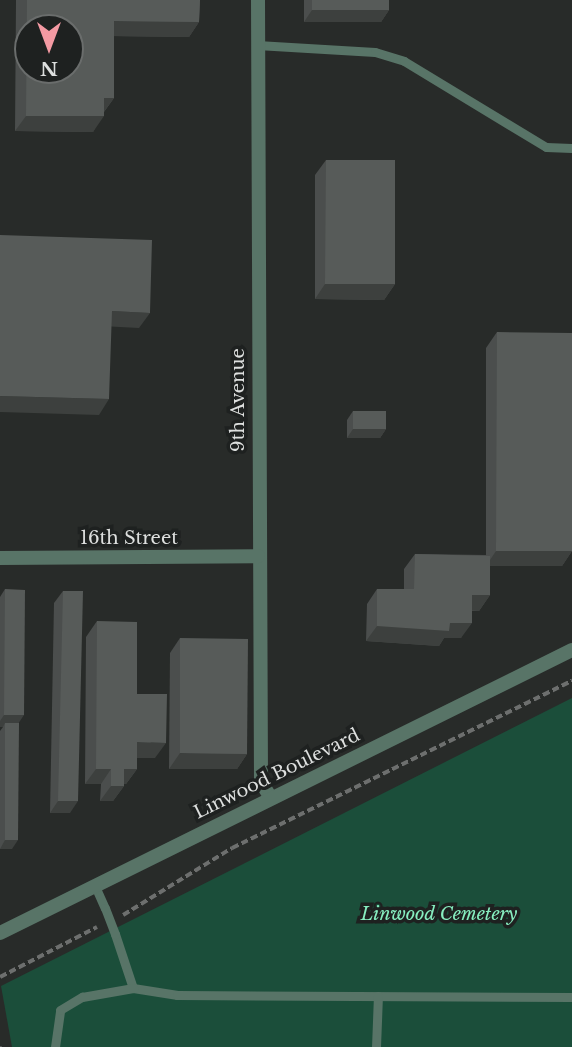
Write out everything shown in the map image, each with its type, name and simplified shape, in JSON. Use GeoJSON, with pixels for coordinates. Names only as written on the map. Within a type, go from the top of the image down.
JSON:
{"type":"FeatureCollection","features":[{"type":"Feature","properties":{"kind":"street","name":"9th Avenue"},"geometry":{"type":"LineString","coordinates":[[258,0],[258,556],[261,782],[271,798]]}},
{"type":"Feature","properties":{"kind":"street","name":"16th Street"},"geometry":{"type":"LineString","coordinates":[[0,558],[258,556]]}},
{"type":"Feature","properties":{"kind":"street","name":"Linwood Boulevard"},"geometry":{"type":"LineString","coordinates":[[0,933],[572,650]]}},
{"type":"Feature","properties":{"kind":"lane"},"geometry":{"type":"LineString","coordinates":[[257,45],[375,51],[404,61],[546,147],[572,148]]}},
{"type":"Feature","properties":{"kind":"lane"},"geometry":{"type":"LineString","coordinates":[[95,886],[133,988]]}},
{"type":"Feature","properties":{"kind":"lane"},"geometry":{"type":"LineString","coordinates":[[55,1047],[60,1010],[82,997],[133,988],[177,995],[572,997]]}},
{"type":"Feature","properties":{"kind":"lane"},"geometry":{"type":"LineString","coordinates":[[376,1047],[378,996]]}},
{"type":"Feature","properties":{"kind":"path"},"geometry":{"type":"LineString","coordinates":[[117,917],[162,896],[232,848],[572,681]]}},
{"type":"Feature","properties":{"kind":"path"},"geometry":{"type":"LineString","coordinates":[[0,977],[106,923]]}},
{"type":"Feature","properties":{"kind":"green space","name":"Linwood Cemetery"},"geometry":{"type":"Polygon","coordinates":[[[572,698],[572,1047],[12,1047],[1,986],[572,698]]]}},
{"type":"Feature","properties":{"kind":"building"},"geometry":{"type":"Polygon","coordinates":[[[27,0],[200,0],[199,22],[114,21],[114,98],[104,98],[104,116],[26,116],[26,84],[84,84],[84,14],[27,14],[27,0]]]}},
{"type":"Feature","properties":{"kind":"building"},"geometry":{"type":"Polygon","coordinates":[[[312,0],[389,0],[389,10],[312,10],[312,0]]]}},
{"type":"Feature","properties":{"kind":"building"},"geometry":{"type":"Polygon","coordinates":[[[326,160],[395,160],[395,284],[325,284],[326,160]]]}},
{"type":"Feature","properties":{"kind":"building"},"geometry":{"type":"Polygon","coordinates":[[[0,235],[152,240],[150,313],[112,311],[109,399],[0,396],[0,235]]]}},
{"type":"Feature","properties":{"kind":"building"},"geometry":{"type":"Polygon","coordinates":[[[497,332],[572,333],[572,551],[496,551],[497,332]]]}},
{"type":"Feature","properties":{"kind":"building"},"geometry":{"type":"Polygon","coordinates":[[[353,411],[386,411],[386,429],[353,429],[353,411]]]}},
{"type":"Feature","properties":{"kind":"building"},"geometry":{"type":"Polygon","coordinates":[[[415,554],[490,556],[490,595],[472,595],[472,623],[450,623],[449,631],[377,626],[377,589],[414,589],[415,554]]]}},
{"type":"Feature","properties":{"kind":"building"},"geometry":{"type":"Polygon","coordinates":[[[5,589],[25,590],[24,715],[4,715],[5,589]]]}},
{"type":"Feature","properties":{"kind":"building"},"geometry":{"type":"Polygon","coordinates":[[[63,591],[83,591],[78,801],[58,801],[63,591]]]}},
{"type":"Feature","properties":{"kind":"building"},"geometry":{"type":"Polygon","coordinates":[[[97,621],[137,622],[137,694],[167,694],[166,743],[137,742],[137,769],[124,769],[124,786],[111,786],[111,769],[96,769],[97,621]]]}},
{"type":"Feature","properties":{"kind":"building"},"geometry":{"type":"Polygon","coordinates":[[[180,638],[248,639],[247,754],[180,753],[180,638]]]}},
{"type":"Feature","properties":{"kind":"building"},"geometry":{"type":"Polygon","coordinates":[[[5,723],[19,723],[18,840],[5,840],[5,723]]]}}]}
